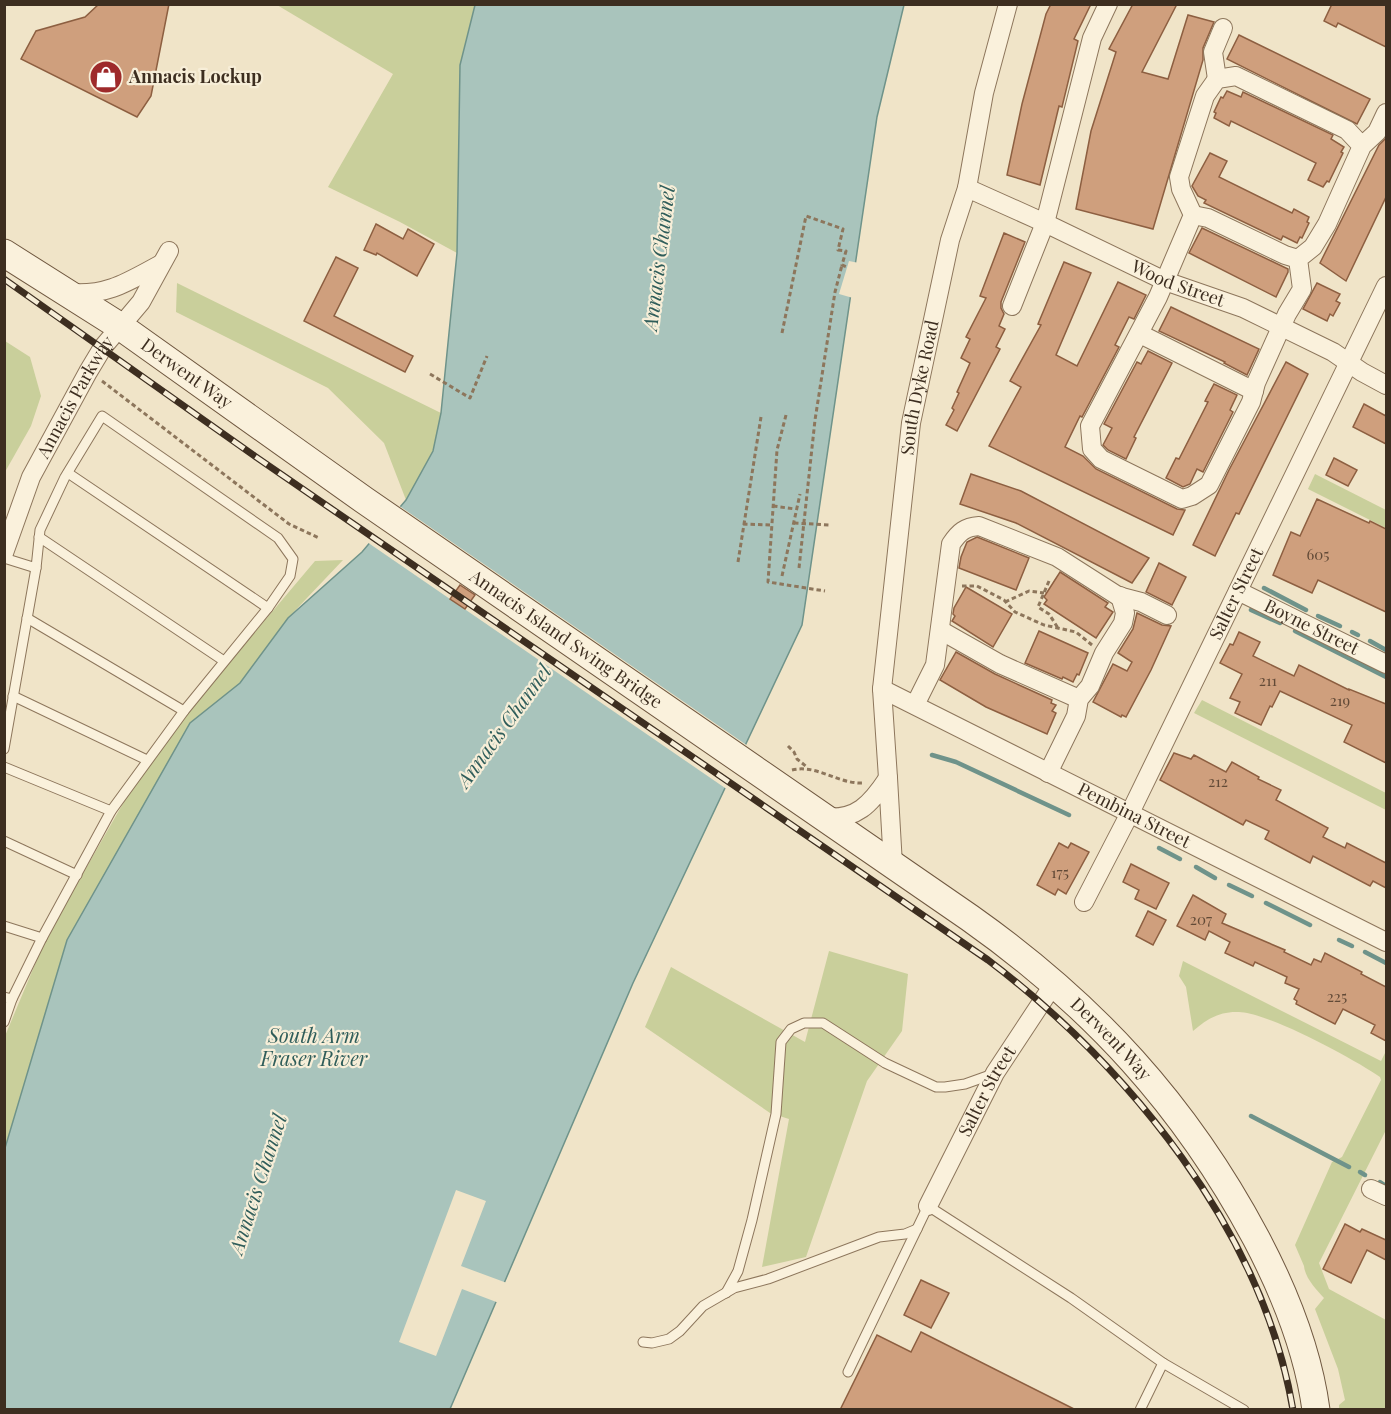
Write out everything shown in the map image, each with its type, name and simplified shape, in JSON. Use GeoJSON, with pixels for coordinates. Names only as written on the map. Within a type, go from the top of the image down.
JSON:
{"type":"FeatureCollection","features":[{"type":"Feature","properties":{"kind":"main road","name":"Derwent Way"},"geometry":{"type":"LineString","coordinates":[[4,253],[121,327],[364,500]]}},
{"type":"Feature","properties":{"kind":"main road","name":"Annacis Island Swing Bridge"},"geometry":{"type":"LineString","coordinates":[[364,500],[777,776]]}},
{"type":"Feature","properties":{"kind":"main road","name":"Derwent Way"},"geometry":{"type":"LineString","coordinates":[[777,776],[823,817],[1011,947],[1093,1018],[1142,1070],[1190,1131],[1215,1168],[1266,1258],[1288,1308],[1305,1357],[1316,1410]]}},
{"type":"Feature","properties":{"kind":"street","name":"South Dyke Road"},"geometry":{"type":"LineString","coordinates":[[893,865],[882,689],[911,423],[950,240],[966,188],[984,93],[1008,4]]}},
{"type":"Feature","properties":{"kind":"street"},"geometry":{"type":"LineString","coordinates":[[1012,306],[1045,223],[1092,38],[1108,4]]}},
{"type":"Feature","properties":{"kind":"street"},"geometry":{"type":"LineString","coordinates":[[1223,28],[1213,52],[1217,79],[1205,96],[1179,177],[1181,189],[1193,215],[1140,334],[1132,344],[1090,426],[1092,449],[1101,459],[1182,499],[1192,496],[1209,485],[1251,402],[1282,326],[1302,289],[1298,260]]}},
{"type":"Feature","properties":{"kind":"street"},"geometry":{"type":"LineString","coordinates":[[1217,79],[1236,76],[1347,130],[1362,146]]}},
{"type":"Feature","properties":{"kind":"street"},"geometry":{"type":"LineString","coordinates":[[1298,260],[1313,247],[1327,224],[1362,146],[1377,132],[1386,113]]}},
{"type":"Feature","properties":{"kind":"street","name":"Wood Street"},"geometry":{"type":"LineString","coordinates":[[966,188],[1165,281],[1243,308],[1282,326],[1349,361],[1362,372],[1386,385]]}},
{"type":"Feature","properties":{"kind":"street"},"geometry":{"type":"LineString","coordinates":[[1193,215],[1208,218],[1298,260]]}},
{"type":"Feature","properties":{"kind":"street","name":"Annacis Parkway"},"geometry":{"type":"LineString","coordinates":[[4,553],[10,518],[88,372],[103,347],[141,302],[166,257],[120,287],[104,292],[69,293]]}},
{"type":"Feature","properties":{"kind":"street","name":"Salter Street"},"geometry":{"type":"LineString","coordinates":[[1084,902],[1130,813],[1386,286]]}},
{"type":"Feature","properties":{"kind":"street"},"geometry":{"type":"LineString","coordinates":[[1140,334],[1254,391]]}},
{"type":"Feature","properties":{"kind":"street"},"geometry":{"type":"LineString","coordinates":[[915,705],[935,665],[951,544],[958,534],[968,527],[980,526],[1057,557],[1120,596],[1141,602],[1167,615]]}},
{"type":"Feature","properties":{"kind":"street","name":"Boyne Street"},"geometry":{"type":"LineString","coordinates":[[1238,591],[1386,664]]}},
{"type":"Feature","properties":{"kind":"street"},"geometry":{"type":"LineString","coordinates":[[1048,773],[1076,716],[1079,699],[1090,686],[1105,652],[1123,623],[1125,613],[1120,596]]}},
{"type":"Feature","properties":{"kind":"street"},"geometry":{"type":"LineString","coordinates":[[940,630],[1000,664],[1079,699]]}},
{"type":"Feature","properties":{"kind":"street","name":"Pembina Street"},"geometry":{"type":"LineString","coordinates":[[882,689],[1386,942]]}},
{"type":"Feature","properties":{"kind":"street"},"geometry":{"type":"LineString","coordinates":[[823,817],[846,817],[859,811],[879,793],[888,778]]}},
{"type":"Feature","properties":{"kind":"street","name":"Salter Street"},"geometry":{"type":"LineString","coordinates":[[928,1206],[995,1073],[1054,982]]}},
{"type":"Feature","properties":{"kind":"lane"},"geometry":{"type":"LineString","coordinates":[[4,749],[36,568],[40,530],[68,473],[102,416],[278,538],[293,559],[290,576],[268,608],[184,711],[111,811],[8,998],[4,1022]]}},
{"type":"Feature","properties":{"kind":"lane"},"geometry":{"type":"LineString","coordinates":[[68,473],[268,608]]}},
{"type":"Feature","properties":{"kind":"lane"},"geometry":{"type":"LineString","coordinates":[[39,537],[224,661]]}},
{"type":"Feature","properties":{"kind":"lane"},"geometry":{"type":"LineString","coordinates":[[4,558],[36,568]]}},
{"type":"Feature","properties":{"kind":"lane"},"geometry":{"type":"LineString","coordinates":[[27,618],[184,711]]}},
{"type":"Feature","properties":{"kind":"lane"},"geometry":{"type":"LineString","coordinates":[[14,696],[147,760]]}},
{"type":"Feature","properties":{"kind":"lane"},"geometry":{"type":"LineString","coordinates":[[4,767],[111,811]]}},
{"type":"Feature","properties":{"kind":"lane"},"geometry":{"type":"LineString","coordinates":[[4,841],[77,875]]}},
{"type":"Feature","properties":{"kind":"lane"},"geometry":{"type":"LineString","coordinates":[[4,926],[42,938]]}},
{"type":"Feature","properties":{"kind":"lane"},"geometry":{"type":"LineString","coordinates":[[726,1293],[738,1271],[752,1220],[776,1114],[781,1042],[791,1029],[804,1023],[822,1023],[885,1063],[936,1087],[965,1084],[995,1073]]}},
{"type":"Feature","properties":{"kind":"lane"},"geometry":{"type":"LineString","coordinates":[[848,1371],[928,1206],[1071,1298],[1163,1363],[1244,1410]]}},
{"type":"Feature","properties":{"kind":"lane"},"geometry":{"type":"LineString","coordinates":[[643,1342],[652,1343],[669,1339],[680,1331],[703,1306],[734,1288],[777,1275],[879,1237],[917,1229]]}},
{"type":"Feature","properties":{"kind":"lane"},"geometry":{"type":"LineString","coordinates":[[1140,1410],[1163,1363]]}},
{"type":"Feature","properties":{"kind":"path"},"geometry":{"type":"LineString","coordinates":[[782,333],[806,216],[843,228],[838,250],[846,251],[835,292],[823,367],[799,567]]}},
{"type":"Feature","properties":{"kind":"path"},"geometry":{"type":"LineString","coordinates":[[842,265],[847,267]]}},
{"type":"Feature","properties":{"kind":"path"},"geometry":{"type":"LineString","coordinates":[[430,374],[471,398],[487,356]]}},
{"type":"Feature","properties":{"kind":"path"},"geometry":{"type":"LineString","coordinates":[[88,372],[114,388],[289,524],[319,538]]}},
{"type":"Feature","properties":{"kind":"path"},"geometry":{"type":"LineString","coordinates":[[786,415],[777,450],[768,582],[825,591]]}},
{"type":"Feature","properties":{"kind":"path"},"geometry":{"type":"LineString","coordinates":[[738,562],[761,417]]}},
{"type":"Feature","properties":{"kind":"path"},"geometry":{"type":"LineString","coordinates":[[782,576],[800,494]]}},
{"type":"Feature","properties":{"kind":"path"},"geometry":{"type":"LineString","coordinates":[[773,506],[795,509]]}},
{"type":"Feature","properties":{"kind":"path"},"geometry":{"type":"LineString","coordinates":[[794,523],[830,525]]}},
{"type":"Feature","properties":{"kind":"path"},"geometry":{"type":"LineString","coordinates":[[743,524],[772,525]]}},
{"type":"Feature","properties":{"kind":"path"},"geometry":{"type":"LineString","coordinates":[[1049,580],[1038,607],[1049,614],[1058,628]]}},
{"type":"Feature","properties":{"kind":"path"},"geometry":{"type":"LineString","coordinates":[[946,586],[977,586],[1005,602],[1015,612],[1044,625],[1076,632],[1105,652]]}},
{"type":"Feature","properties":{"kind":"path"},"geometry":{"type":"LineString","coordinates":[[1005,602],[1029,591],[1044,593]]}},
{"type":"Feature","properties":{"kind":"path"},"geometry":{"type":"LineString","coordinates":[[788,746],[797,759],[808,768],[838,780],[867,783]]}},
{"type":"Feature","properties":{"kind":"path"},"geometry":{"type":"LineString","coordinates":[[777,776],[808,768]]}},
{"type":"Feature","properties":{"kind":"green space"},"geometry":{"type":"Polygon","coordinates":[[[277,5],[504,5],[459,111],[457,253],[328,187],[393,74],[277,5]]]}},
{"type":"Feature","properties":{"kind":"green space"},"geometry":{"type":"Polygon","coordinates":[[[177,283],[441,413],[433,451],[406,500],[384,443],[328,388],[176,312],[177,283]]]}},
{"type":"Feature","properties":{"kind":"green space"},"geometry":{"type":"Polygon","coordinates":[[[5,341],[30,357],[41,396],[31,426],[5,472],[5,341]]]}},
{"type":"Feature","properties":{"kind":"green space"},"geometry":{"type":"Polygon","coordinates":[[[1315,474],[1386,510],[1386,528],[1308,489],[1315,474]]]}},
{"type":"Feature","properties":{"kind":"green space"},"geometry":{"type":"Polygon","coordinates":[[[343,560],[288,618],[5,1375],[5,1036],[46,938],[125,800],[180,721],[315,561],[343,560]]]}},
{"type":"Feature","properties":{"kind":"green space"},"geometry":{"type":"Polygon","coordinates":[[[1202,700],[1386,793],[1386,810],[1194,713],[1202,700]]]}},
{"type":"Feature","properties":{"kind":"green space"},"geometry":{"type":"Polygon","coordinates":[[[829,951],[908,974],[902,1031],[867,1081],[806,1257],[762,1267],[789,1119],[770,1113],[645,1027],[671,967],[805,1042],[829,951]]]}},
{"type":"Feature","properties":{"kind":"green space"},"geometry":{"type":"Polygon","coordinates":[[[1183,961],[1381,1061],[1386,1051],[1386,1130],[1319,1263],[1329,1289],[1386,1320],[1386,1409],[1339,1409],[1339,1405],[1345,1400],[1338,1369],[1315,1309],[1324,1298],[1309,1279],[1295,1245],[1332,1162],[1342,1157],[1381,1080],[1380,1077],[1311,1038],[1253,1014],[1232,1012],[1220,1014],[1193,1031],[1186,987],[1179,976],[1183,961]]]}},
{"type":"Feature","properties":{"kind":"water","name":"South Arm Fraser River"},"geometry":{"type":"Polygon","coordinates":[[[475,5],[904,5],[877,117],[802,625],[633,983],[450,1409],[5,1410],[5,1148],[67,940],[190,723],[240,683],[288,618],[362,552],[406,500],[433,451],[441,413],[457,253],[460,65],[475,5]]]}},
{"type":"Feature","properties":{"kind":"pier"},"geometry":{"type":"Polygon","coordinates":[[[849,261],[859,263],[853,298],[839,294],[849,261]]]}},
{"type":"Feature","properties":{"kind":"pier"},"geometry":{"type":"Polygon","coordinates":[[[398,505],[748,746],[728,790],[367,542],[398,505]]]}},
{"type":"Feature","properties":{"kind":"pier"},"geometry":{"type":"Polygon","coordinates":[[[456,1190],[486,1201],[461,1266],[507,1283],[499,1303],[462,1289],[436,1356],[399,1342],[456,1190]]]}},
{"type":"Feature","properties":{"kind":"building","name":"Annacis Lockup"},"geometry":{"type":"Polygon","coordinates":[[[99,4],[169,4],[151,96],[137,117],[21,59],[36,31],[85,17],[99,4]]]}},
{"type":"Feature","properties":{"kind":"building"},"geometry":{"type":"Polygon","coordinates":[[[1051,4],[1091,4],[1074,39],[1078,41],[1040,185],[1007,175],[1022,104],[1046,14],[1051,4]]]}},
{"type":"Feature","properties":{"kind":"building"},"geometry":{"type":"Polygon","coordinates":[[[1133,4],[1177,4],[1142,72],[1168,79],[1188,15],[1214,22],[1203,48],[1203,60],[1153,229],[1076,209],[1091,131],[1116,52],[1109,49],[1133,4]]]}},
{"type":"Feature","properties":{"kind":"building"},"geometry":{"type":"Polygon","coordinates":[[[1332,4],[1386,4],[1386,47],[1338,23],[1336,27],[1324,21],[1332,4]]]}},
{"type":"Feature","properties":{"kind":"building"},"geometry":{"type":"Polygon","coordinates":[[[1239,35],[1370,99],[1357,124],[1227,59],[1239,35]]]}},
{"type":"Feature","properties":{"kind":"building"},"geometry":{"type":"Polygon","coordinates":[[[1227,91],[1241,97],[1243,92],[1333,135],[1331,139],[1344,147],[1329,182],[1327,181],[1323,187],[1308,180],[1316,163],[1231,121],[1229,126],[1214,118],[1216,113],[1214,112],[1221,97],[1223,98],[1227,91]]]}},
{"type":"Feature","properties":{"kind":"building"},"geometry":{"type":"Polygon","coordinates":[[[1386,138],[1386,197],[1346,281],[1320,263],[1379,145],[1386,138]]]}},
{"type":"Feature","properties":{"kind":"building"},"geometry":{"type":"Polygon","coordinates":[[[1210,153],[1227,161],[1219,177],[1292,213],[1294,209],[1309,217],[1307,222],[1309,223],[1302,238],[1300,237],[1297,243],[1283,236],[1281,240],[1204,203],[1206,200],[1198,196],[1192,186],[1210,153]]]}},
{"type":"Feature","properties":{"kind":"building"},"geometry":{"type":"Polygon","coordinates":[[[376,224],[403,239],[408,229],[434,244],[417,276],[377,253],[376,255],[364,250],[376,224]]]}},
{"type":"Feature","properties":{"kind":"building"},"geometry":{"type":"Polygon","coordinates":[[[1202,228],[1288,269],[1276,297],[1189,253],[1202,228]]]}},
{"type":"Feature","properties":{"kind":"building"},"geometry":{"type":"Polygon","coordinates":[[[1004,233],[1025,242],[1001,302],[1004,314],[999,326],[1005,329],[996,347],[1000,349],[957,431],[946,425],[954,410],[952,408],[959,393],[957,392],[970,363],[961,358],[970,339],[966,337],[986,298],[980,296],[1004,233]]]}},
{"type":"Feature","properties":{"kind":"building"},"geometry":{"type":"Polygon","coordinates":[[[336,257],[358,268],[334,316],[413,356],[405,372],[304,321],[336,257]]]}},
{"type":"Feature","properties":{"kind":"building"},"geometry":{"type":"Polygon","coordinates":[[[1064,262],[1091,273],[1056,355],[1077,366],[1118,282],[1146,295],[1134,319],[1129,317],[1115,345],[1119,347],[1065,447],[1083,456],[1096,469],[1177,509],[1185,510],[1173,535],[989,446],[1021,387],[1010,381],[1041,325],[1038,324],[1064,262]]]}},
{"type":"Feature","properties":{"kind":"building"},"geometry":{"type":"Polygon","coordinates":[[[1317,283],[1340,294],[1336,301],[1340,303],[1333,316],[1330,314],[1327,321],[1303,309],[1317,283]]]}},
{"type":"Feature","properties":{"kind":"building"},"geometry":{"type":"Polygon","coordinates":[[[1171,307],[1259,349],[1247,375],[1159,331],[1171,307]]]}},
{"type":"Feature","properties":{"kind":"building"},"geometry":{"type":"Polygon","coordinates":[[[1148,351],[1172,363],[1134,437],[1136,438],[1126,459],[1103,445],[1112,428],[1104,424],[1137,362],[1141,364],[1148,351]]]}},
{"type":"Feature","properties":{"kind":"building"},"geometry":{"type":"Polygon","coordinates":[[[1286,362],[1308,374],[1239,514],[1236,513],[1215,556],[1193,545],[1229,470],[1286,362]]]}},
{"type":"Feature","properties":{"kind":"building"},"geometry":{"type":"Polygon","coordinates":[[[1214,384],[1237,395],[1230,410],[1233,412],[1203,472],[1197,469],[1190,484],[1183,487],[1166,478],[1176,458],[1179,459],[1208,402],[1205,401],[1214,384]]]}},
{"type":"Feature","properties":{"kind":"building"},"geometry":{"type":"Polygon","coordinates":[[[1364,404],[1386,416],[1386,444],[1353,427],[1364,404]]]}},
{"type":"Feature","properties":{"kind":"building"},"geometry":{"type":"Polygon","coordinates":[[[1334,458],[1357,470],[1348,486],[1326,475],[1334,458]]]}},
{"type":"Feature","properties":{"kind":"building"},"geometry":{"type":"Polygon","coordinates":[[[971,474],[1021,491],[1149,558],[1132,583],[1016,523],[960,504],[971,474]]]}},
{"type":"Feature","properties":{"kind":"building"},"geometry":{"type":"Polygon","coordinates":[[[1317,499],[1386,529],[1386,612],[1318,580],[1312,593],[1273,575],[1291,532],[1300,536],[1317,499]]]}},
{"type":"Feature","properties":{"kind":"building"},"geometry":{"type":"Polygon","coordinates":[[[977,537],[1029,558],[1016,590],[959,568],[967,542],[977,537]]]}},
{"type":"Feature","properties":{"kind":"building"},"geometry":{"type":"Polygon","coordinates":[[[1159,563],[1186,577],[1172,605],[1146,592],[1159,563]]]}},
{"type":"Feature","properties":{"kind":"building"},"geometry":{"type":"Polygon","coordinates":[[[1060,572],[1108,603],[1105,607],[1113,612],[1096,638],[1044,604],[1047,600],[1044,597],[1060,572]]]}},
{"type":"Feature","properties":{"kind":"building"},"geometry":{"type":"Polygon","coordinates":[[[460,585],[475,595],[465,609],[450,599],[460,585]]]}},
{"type":"Feature","properties":{"kind":"building"},"geometry":{"type":"Polygon","coordinates":[[[966,587],[1012,614],[993,647],[952,621],[955,616],[954,608],[966,587]]]}},
{"type":"Feature","properties":{"kind":"building"},"geometry":{"type":"Polygon","coordinates":[[[1137,613],[1162,625],[1171,626],[1126,717],[1122,715],[1121,717],[1093,702],[1113,664],[1127,671],[1132,662],[1118,653],[1133,629],[1137,613]]]}},
{"type":"Feature","properties":{"kind":"building"},"geometry":{"type":"Polygon","coordinates":[[[1039,631],[1088,653],[1079,675],[1077,674],[1073,682],[1025,663],[1039,631]]]}},
{"type":"Feature","properties":{"kind":"building"},"geometry":{"type":"Polygon","coordinates":[[[1239,632],[1260,642],[1253,656],[1294,676],[1299,665],[1349,690],[1386,704],[1386,763],[1344,742],[1352,725],[1280,691],[1261,725],[1235,713],[1240,702],[1230,698],[1242,674],[1220,663],[1239,632]]]}},
{"type":"Feature","properties":{"kind":"building"},"geometry":{"type":"Polygon","coordinates":[[[956,652],[995,674],[1052,700],[1051,703],[1056,705],[1052,711],[1056,713],[1047,734],[986,707],[940,680],[956,652]]]}},
{"type":"Feature","properties":{"kind":"building"},"geometry":{"type":"Polygon","coordinates":[[[1174,753],[1191,759],[1194,755],[1226,772],[1232,762],[1259,777],[1258,779],[1281,790],[1276,800],[1328,828],[1323,837],[1345,848],[1347,843],[1386,863],[1386,888],[1373,881],[1370,886],[1313,856],[1310,863],[1265,839],[1269,831],[1246,820],[1243,825],[1160,780],[1174,753]]]}},
{"type":"Feature","properties":{"kind":"building"},"geometry":{"type":"Polygon","coordinates":[[[1059,843],[1068,848],[1071,843],[1089,852],[1066,894],[1058,889],[1055,895],[1037,885],[1059,843]]]}},
{"type":"Feature","properties":{"kind":"building"},"geometry":{"type":"Polygon","coordinates":[[[1131,864],[1169,883],[1156,909],[1135,899],[1139,890],[1123,882],[1131,864]]]}},
{"type":"Feature","properties":{"kind":"building"},"geometry":{"type":"Polygon","coordinates":[[[1193,895],[1226,914],[1222,923],[1285,950],[1284,952],[1311,965],[1314,959],[1321,962],[1325,953],[1386,987],[1386,1041],[1371,1033],[1375,1025],[1343,1009],[1335,1024],[1296,1004],[1297,1001],[1294,999],[1299,989],[1285,983],[1287,977],[1255,962],[1253,966],[1225,953],[1230,942],[1209,931],[1205,940],[1177,926],[1193,895]]]}},
{"type":"Feature","properties":{"kind":"building"},"geometry":{"type":"Polygon","coordinates":[[[1148,911],[1166,920],[1153,945],[1136,936],[1148,911]]]}},
{"type":"Feature","properties":{"kind":"building"},"geometry":{"type":"Polygon","coordinates":[[[1345,1224],[1360,1232],[1362,1229],[1386,1240],[1386,1260],[1367,1250],[1351,1283],[1323,1269],[1345,1224]]]}},
{"type":"Feature","properties":{"kind":"building"},"geometry":{"type":"Polygon","coordinates":[[[921,1280],[949,1293],[931,1328],[904,1315],[921,1280]]]}},
{"type":"Feature","properties":{"kind":"building"},"geometry":{"type":"Polygon","coordinates":[[[921,1332],[1076,1410],[840,1410],[877,1335],[911,1352],[921,1332]]]}},
{"type":"Feature","properties":{"kind":"waterway"},"geometry":{"type":"LineString","coordinates":[[1264,588],[1306,610]]}},
{"type":"Feature","properties":{"kind":"waterway"},"geometry":{"type":"LineString","coordinates":[[1251,610],[1280,623]]}},
{"type":"Feature","properties":{"kind":"waterway"},"geometry":{"type":"LineString","coordinates":[[1318,616],[1340,626]]}},
{"type":"Feature","properties":{"kind":"waterway"},"geometry":{"type":"LineString","coordinates":[[1295,631],[1386,677]]}},
{"type":"Feature","properties":{"kind":"waterway"},"geometry":{"type":"LineString","coordinates":[[1352,632],[1358,635]]}},
{"type":"Feature","properties":{"kind":"waterway"},"geometry":{"type":"LineString","coordinates":[[1370,641],[1386,650]]}},
{"type":"Feature","properties":{"kind":"waterway"},"geometry":{"type":"LineString","coordinates":[[932,755],[956,762],[1069,815]]}},
{"type":"Feature","properties":{"kind":"waterway"},"geometry":{"type":"LineString","coordinates":[[1159,848],[1180,859]]}},
{"type":"Feature","properties":{"kind":"waterway"},"geometry":{"type":"LineString","coordinates":[[1196,867],[1215,878]]}},
{"type":"Feature","properties":{"kind":"waterway"},"geometry":{"type":"LineString","coordinates":[[1229,885],[1252,896]]}},
{"type":"Feature","properties":{"kind":"waterway"},"geometry":{"type":"LineString","coordinates":[[1266,903],[1310,925]]}},
{"type":"Feature","properties":{"kind":"waterway"},"geometry":{"type":"LineString","coordinates":[[1339,940],[1352,946]]}},
{"type":"Feature","properties":{"kind":"waterway"},"geometry":{"type":"LineString","coordinates":[[1365,952],[1386,963]]}},
{"type":"Feature","properties":{"kind":"waterway"},"geometry":{"type":"LineString","coordinates":[[1251,1116],[1349,1167]]}},
{"type":"Feature","properties":{"kind":"waterway"},"geometry":{"type":"LineString","coordinates":[[1360,1172],[1365,1175]]}},
{"type":"Feature","properties":{"kind":"waterway"},"geometry":{"type":"LineString","coordinates":[[1380,1182],[1386,1186]]}},
{"type":"Feature","properties":{"kind":"railway"},"geometry":{"type":"LineString","coordinates":[[4,279],[256,457],[988,960],[1040,1003],[1091,1050],[1139,1102],[1182,1158],[1220,1217],[1253,1279],[1277,1344],[1293,1410]]}},
{"type":"Feature","properties":{"kind":"place","name":"Annacis Lockup"},"geometry":{"type":"Point","coordinates":[106,77]}},
{"type":"Feature","properties":{"kind":"water label","name":"Annacis Channel"},"geometry":{"type":"Point","coordinates":[659,258]}},
{"type":"Feature","properties":{"kind":"water label","name":"Annacis Channel"},"geometry":{"type":"Point","coordinates":[504,726]}},
{"type":"Feature","properties":{"kind":"water label","name":"Annacis Channel"},"geometry":{"type":"Point","coordinates":[258,1184]}}]}
